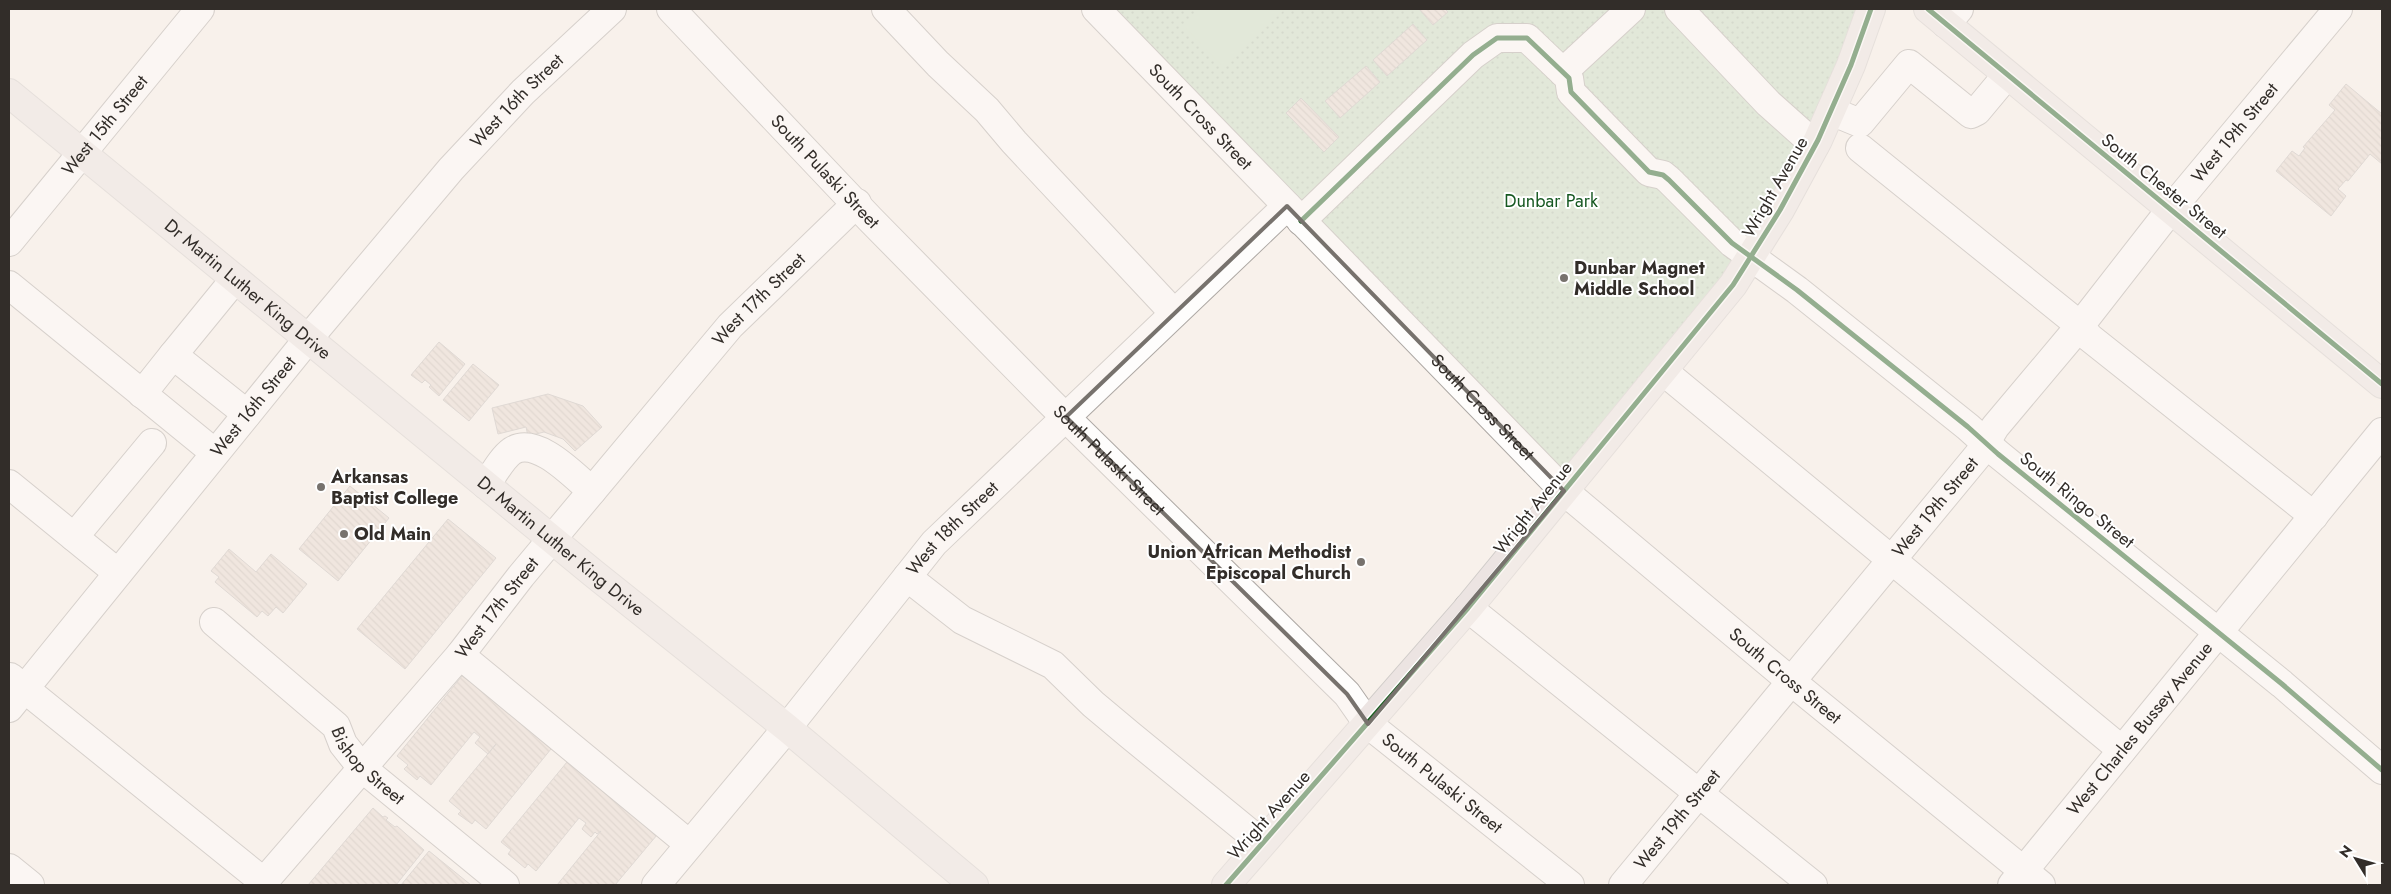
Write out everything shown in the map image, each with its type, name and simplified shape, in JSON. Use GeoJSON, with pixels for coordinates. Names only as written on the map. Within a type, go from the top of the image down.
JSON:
{"type":"FeatureCollection","features":[{"type":"Feature","properties":{"kind":"main road","name":"Wright Avenue"},"geometry":{"type":"LineString","coordinates":[[1226,885],[1468,608],[1733,285],[1824,126],[1851,65],[1871,9]]}},
{"type":"Feature","properties":{"kind":"main road","name":"South Chester Street"},"geometry":{"type":"LineString","coordinates":[[1944,14],[2007,75],[2382,384]]}},
{"type":"Feature","properties":{"kind":"main road","name":"Dr Martin Luther King Drive"},"geometry":{"type":"LineString","coordinates":[[9,93],[486,485],[787,728],[974,885]]}},
{"type":"Feature","properties":{"kind":"street","name":"West 15th Street"},"geometry":{"type":"LineString","coordinates":[[9,242],[200,9]]}},
{"type":"Feature","properties":{"kind":"street","name":"West 16th Street"},"geometry":{"type":"LineString","coordinates":[[13,691],[118,572],[308,339],[482,133],[522,92],[612,9]]}},
{"type":"Feature","properties":{"kind":"street","name":"South Pulaski Street"},"geometry":{"type":"LineString","coordinates":[[671,9],[857,203],[870,219],[1066,417],[1347,694],[1368,724],[1570,885]]}},
{"type":"Feature","properties":{"kind":"street"},"geometry":{"type":"LineString","coordinates":[[886,9],[938,64],[988,110],[1014,142],[1174,313]]}},
{"type":"Feature","properties":{"kind":"street"},"geometry":{"type":"LineString","coordinates":[[1566,75],[1632,9]]}},
{"type":"Feature","properties":{"kind":"street"},"geometry":{"type":"LineString","coordinates":[[1680,9],[1768,104],[1824,126],[1860,123],[1909,64],[1971,114],[1977,111],[2007,75]]}},
{"type":"Feature","properties":{"kind":"street","name":"West 19th Street"},"geometry":{"type":"LineString","coordinates":[[1623,885],[1892,561],[1979,454],[1995,427],[2080,327],[2171,209],[2338,9]]}},
{"type":"Feature","properties":{"kind":"street","name":"South Cross Street"},"geometry":{"type":"LineString","coordinates":[[1107,12],[1294,214],[1564,492],[1792,682],[2025,881]]}},
{"type":"Feature","properties":{"kind":"street","name":"West 18th Street"},"geometry":{"type":"LineString","coordinates":[[656,885],[787,728],[934,543],[1174,313],[1294,214],[1474,55],[1497,38],[1527,38],[1566,75]]}},
{"type":"Feature","properties":{"kind":"street","name":"South Ringo Street"},"geometry":{"type":"LineString","coordinates":[[1566,75],[1571,92],[1649,172],[1663,175],[1732,243],[1750,258],[1797,290],[1986,442],[2218,632],[2382,770]]}},
{"type":"Feature","properties":{"kind":"street"},"geometry":{"type":"LineString","coordinates":[[1860,148],[2072,319],[2090,338],[2314,516]]}},
{"type":"Feature","properties":{"kind":"street","name":"West 17th Street"},"geometry":{"type":"LineString","coordinates":[[262,883],[460,654],[552,538],[730,326],[857,203]]}},
{"type":"Feature","properties":{"kind":"street"},"geometry":{"type":"LineString","coordinates":[[142,394],[235,279]]}},
{"type":"Feature","properties":{"kind":"street"},"geometry":{"type":"LineString","coordinates":[[9,285],[215,454]]}},
{"type":"Feature","properties":{"kind":"street"},"geometry":{"type":"LineString","coordinates":[[174,355],[247,414]]}},
{"type":"Feature","properties":{"kind":"street"},"geometry":{"type":"LineString","coordinates":[[1663,370],[2122,750]]}},
{"type":"Feature","properties":{"kind":"street","name":"West Charles Bussey Avenue"},"geometry":{"type":"LineString","coordinates":[[2025,881],[2122,750],[2382,432]]}},
{"type":"Feature","properties":{"kind":"street"},"geometry":{"type":"LineString","coordinates":[[74,537],[152,443]]}},
{"type":"Feature","properties":{"kind":"street"},"geometry":{"type":"LineString","coordinates":[[486,485],[512,451],[524,448],[537,450],[557,460],[592,491]]}},
{"type":"Feature","properties":{"kind":"street"},"geometry":{"type":"LineString","coordinates":[[9,484],[118,572]]}},
{"type":"Feature","properties":{"kind":"street"},"geometry":{"type":"LineString","coordinates":[[907,577],[962,620],[1054,665],[1093,704],[1262,843]]}},
{"type":"Feature","properties":{"kind":"street"},"geometry":{"type":"LineString","coordinates":[[1468,608],[1813,885]]}},
{"type":"Feature","properties":{"kind":"street","name":"Bishop Street"},"geometry":{"type":"LineString","coordinates":[[214,622],[336,726],[343,744],[362,768],[505,885]]}},
{"type":"Feature","properties":{"kind":"street"},"geometry":{"type":"LineString","coordinates":[[460,654],[689,844]]}},
{"type":"Feature","properties":{"kind":"street"},"geometry":{"type":"LineString","coordinates":[[13,691],[262,883]]}},
{"type":"Feature","properties":{"kind":"street"},"geometry":{"type":"LineString","coordinates":[[9,868],[30,885]]}},
{"type":"Feature","properties":{"kind":"highlighted area"},"geometry":{"type":"Polygon","coordinates":[[[1287,206],[1564,491],[1368,724],[1347,694],[1066,417],[1287,206]]]}},
{"type":"Feature","properties":{"kind":"green space","name":"Dunbar Park"},"geometry":{"type":"Polygon","coordinates":[[[1097,9],[1868,9],[1750,258],[1564,491],[1097,9]]]}},
{"type":"Feature","properties":{"kind":"green space"},"geometry":{"type":"Polygon","coordinates":[[[1199,9],[1285,9],[1224,68],[1183,25],[1199,9]]]}},
{"type":"Feature","properties":{"kind":"building"},"geometry":{"type":"Polygon","coordinates":[[[1419,9],[1445,9],[1448,12],[1433,25],[1419,9]]]}},
{"type":"Feature","properties":{"kind":"building"},"geometry":{"type":"Polygon","coordinates":[[[1413,24],[1427,40],[1387,76],[1373,60],[1413,24]]]}},
{"type":"Feature","properties":{"kind":"building"},"geometry":{"type":"Polygon","coordinates":[[[1366,66],[1380,82],[1340,118],[1325,101],[1366,66]]]}},
{"type":"Feature","properties":{"kind":"building"},"geometry":{"type":"Polygon","coordinates":[[[2346,84],[2382,114],[2382,164],[2370,154],[2348,181],[2346,180],[2338,189],[2346,196],[2331,216],[2276,171],[2292,151],[2299,156],[2305,148],[2303,147],[2335,110],[2329,105],[2346,84]]]}},
{"type":"Feature","properties":{"kind":"building"},"geometry":{"type":"Polygon","coordinates":[[[1301,98],[1339,137],[1324,152],[1286,113],[1301,98]]]}},
{"type":"Feature","properties":{"kind":"building"},"geometry":{"type":"Polygon","coordinates":[[[439,342],[465,364],[439,396],[429,387],[431,385],[425,380],[422,383],[411,375],[439,342]]]}},
{"type":"Feature","properties":{"kind":"building"},"geometry":{"type":"Polygon","coordinates":[[[473,364],[499,385],[469,421],[443,400],[473,364]]]}},
{"type":"Feature","properties":{"kind":"building"},"geometry":{"type":"Polygon","coordinates":[[[548,394],[583,406],[602,427],[575,451],[563,439],[544,432],[528,436],[526,427],[498,434],[492,408],[548,394]]]}},
{"type":"Feature","properties":{"kind":"building","name":"Old Main"},"geometry":{"type":"Polygon","coordinates":[[[350,486],[389,518],[338,581],[299,549],[350,486]]]}},
{"type":"Feature","properties":{"kind":"building"},"geometry":{"type":"Polygon","coordinates":[[[448,519],[496,558],[405,669],[357,629],[448,519]]]}},
{"type":"Feature","properties":{"kind":"building"},"geometry":{"type":"Polygon","coordinates":[[[229,549],[256,572],[271,554],[307,584],[283,613],[276,607],[268,616],[262,611],[257,617],[215,582],[219,577],[211,571],[229,549]]]}},
{"type":"Feature","properties":{"kind":"building"},"geometry":{"type":"Polygon","coordinates":[[[462,676],[491,697],[493,701],[497,696],[526,719],[521,724],[523,726],[525,724],[551,749],[486,829],[475,820],[472,824],[458,814],[461,811],[449,801],[488,754],[475,743],[480,737],[474,732],[431,785],[420,776],[417,780],[404,769],[408,765],[397,756],[462,676]]]}},
{"type":"Feature","properties":{"kind":"building"},"geometry":{"type":"Polygon","coordinates":[[[567,762],[630,804],[625,809],[628,812],[630,810],[657,835],[615,885],[557,885],[601,831],[597,834],[595,832],[591,837],[582,829],[586,823],[579,818],[536,871],[528,864],[525,868],[508,854],[511,850],[501,842],[567,762]]]}},
{"type":"Feature","properties":{"kind":"building"},"geometry":{"type":"Polygon","coordinates":[[[373,808],[383,817],[388,818],[386,820],[395,827],[397,826],[424,850],[396,885],[308,885],[373,808]]]}},
{"type":"Feature","properties":{"kind":"building"},"geometry":{"type":"Polygon","coordinates":[[[429,851],[471,885],[401,885],[429,851]]]}},
{"type":"Feature","properties":{"kind":"cycle path"},"geometry":{"type":"LineString","coordinates":[[1226,885],[1468,608],[1733,285],[1780,210],[1818,140],[1851,65],[1871,9]]}},
{"type":"Feature","properties":{"kind":"cycle path"},"geometry":{"type":"LineString","coordinates":[[1928,9],[2382,384]]}},
{"type":"Feature","properties":{"kind":"cycle path"},"geometry":{"type":"LineString","coordinates":[[1301,221],[1473,55],[1497,38],[1527,38],[1569,78],[1571,92],[1649,172],[1663,175],[1732,243],[1797,290],[1968,427],[1998,454],[2282,684],[2382,770]]}},
{"type":"Feature","properties":{"kind":"place","name":"Dunbar Magnet Middle School"},"geometry":{"type":"Point","coordinates":[1564,278]}},
{"type":"Feature","properties":{"kind":"place","name":"Arkansas Baptist College"},"geometry":{"type":"Point","coordinates":[321,487]}},
{"type":"Feature","properties":{"kind":"place","name":"Old Main"},"geometry":{"type":"Point","coordinates":[344,534]}},
{"type":"Feature","properties":{"kind":"place","name":"Union African Methodist Episcopal Church"},"geometry":{"type":"Point","coordinates":[1361,562]}}]}
